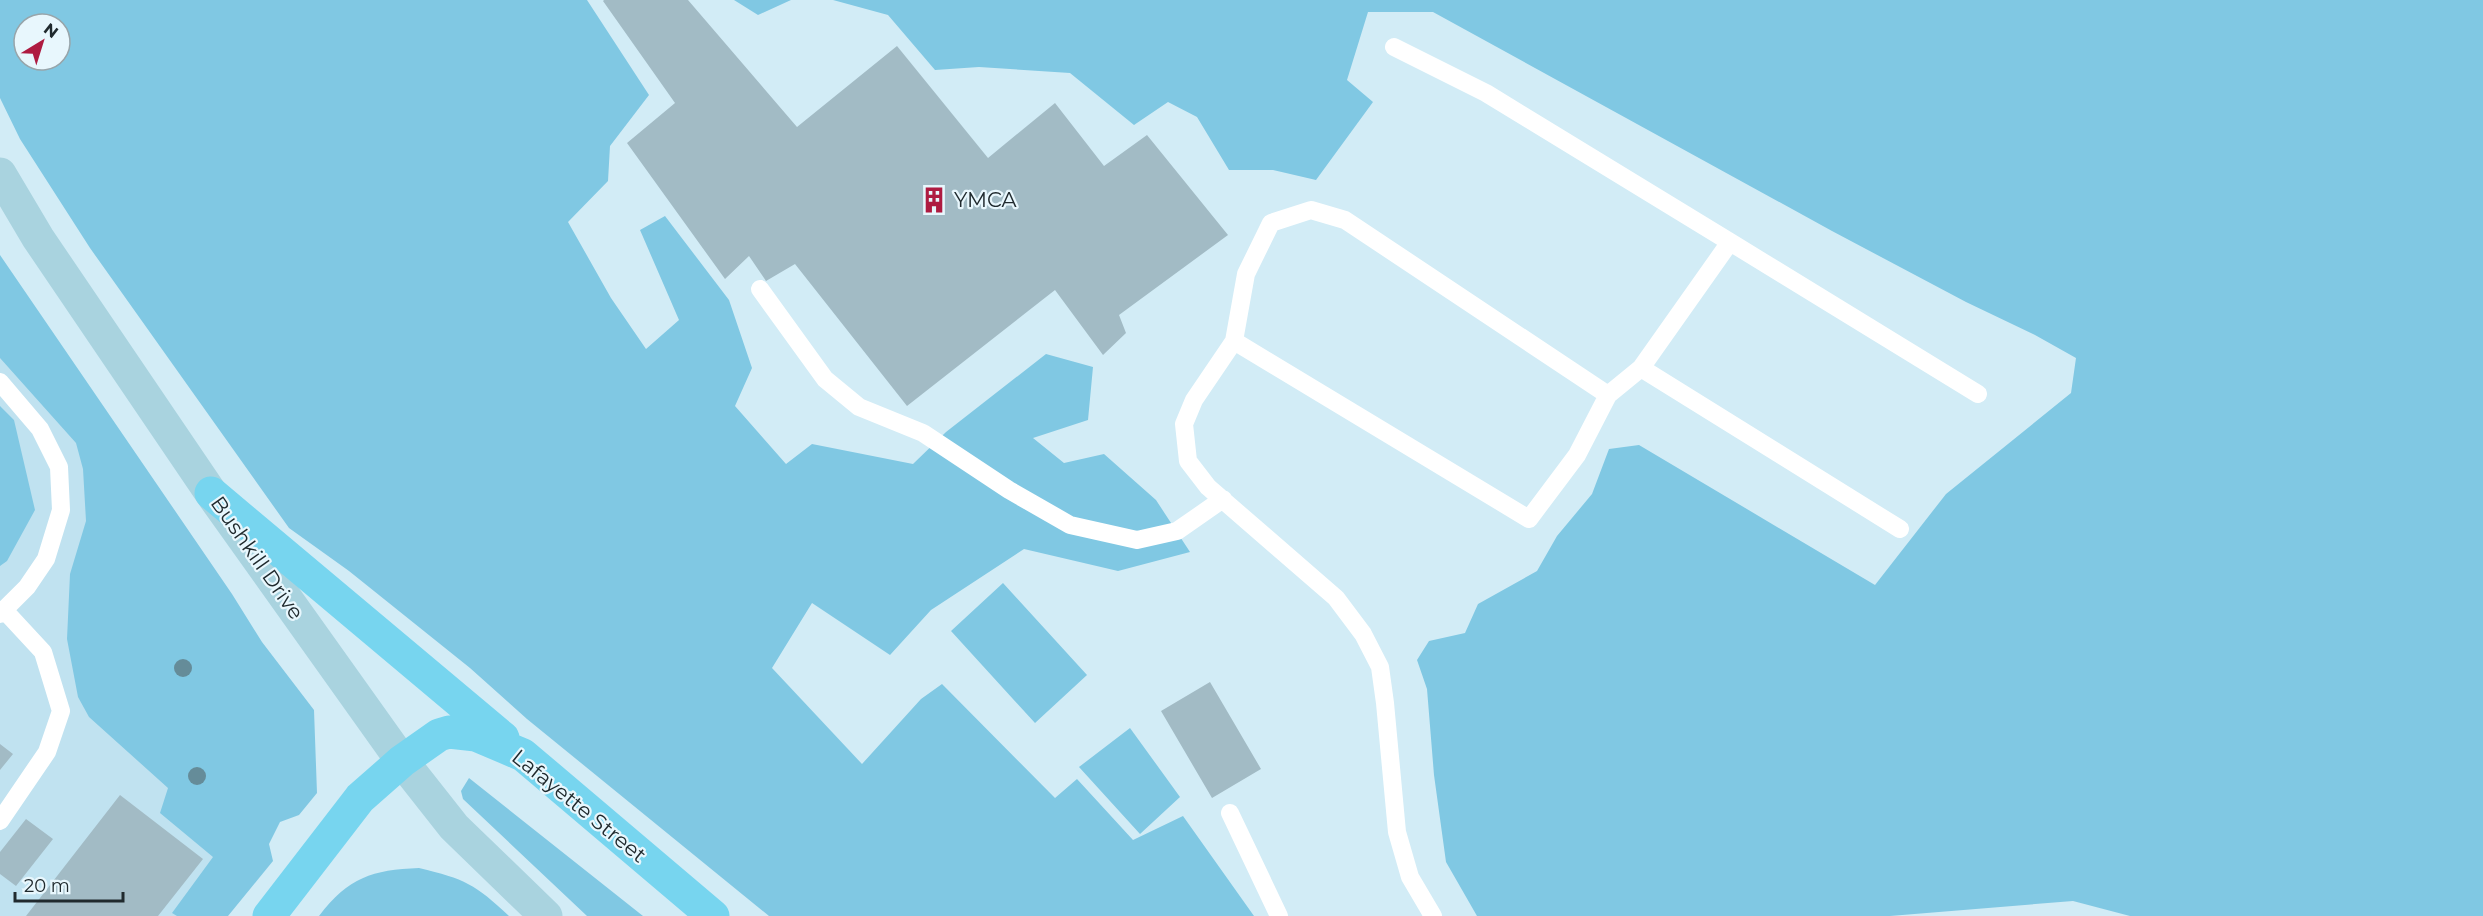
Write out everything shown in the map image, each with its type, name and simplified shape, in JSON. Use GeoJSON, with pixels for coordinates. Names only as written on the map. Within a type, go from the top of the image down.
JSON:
{"type":"FeatureCollection","features":[{"type":"Feature","properties":{"kind":"main road","name":"Bushkill Drive"},"geometry":{"type":"LineString","coordinates":[[0,174],[38,238],[211,492],[402,761],[454,827],[546,916]]}},
{"type":"Feature","properties":{"kind":"main road"},"geometry":{"type":"LineString","coordinates":[[211,492],[523,754]]}},
{"type":"Feature","properties":{"kind":"main road","name":"Lafayette Street"},"geometry":{"type":"LineString","coordinates":[[269,916],[360,798],[402,761],[439,735],[450,732],[476,735],[523,754],[713,916]]}},
{"type":"Feature","properties":{"kind":"lane"},"geometry":{"type":"LineString","coordinates":[[1394,48],[1486,93],[1978,394]]}},
{"type":"Feature","properties":{"kind":"lane"},"geometry":{"type":"LineString","coordinates":[[1433,916],[1410,877],[1397,832],[1380,667],[1367,642],[1336,598],[1208,487],[1188,461],[1184,424],[1194,400],[1234,341],[1246,274],[1271,222],[1311,210],[1345,220],[1608,395]]}},
{"type":"Feature","properties":{"kind":"lane"},"geometry":{"type":"LineString","coordinates":[[1234,341],[1528,519],[1577,455],[1608,395],[1641,368],[1730,242]]}},
{"type":"Feature","properties":{"kind":"lane"},"geometry":{"type":"LineString","coordinates":[[759,289],[825,379],[859,407],[923,433],[1009,490],[1070,525],[1137,540],[1177,531],[1223,500]]}},
{"type":"Feature","properties":{"kind":"lane"},"geometry":{"type":"LineString","coordinates":[[1641,368],[1900,530]]}},
{"type":"Feature","properties":{"kind":"lane"},"geometry":{"type":"LineString","coordinates":[[0,382],[40,429],[59,467],[61,510],[46,559],[27,587],[2,613],[43,652],[61,711],[47,753],[0,821]]}},
{"type":"Feature","properties":{"kind":"lane"},"geometry":{"type":"LineString","coordinates":[[1230,813],[1279,916]]}},
{"type":"Feature","properties":{"kind":"shaded area"},"geometry":{"type":"Polygon","coordinates":[[[0,0],[587,0],[649,95],[610,146],[608,181],[568,222],[611,298],[646,349],[679,320],[640,230],[665,216],[729,300],[752,368],[735,406],[786,464],[812,444],[913,464],[946,432],[1046,354],[1093,367],[1088,420],[1033,438],[1064,463],[1104,454],[1156,500],[1190,552],[1118,571],[1024,549],[931,610],[890,655],[812,603],[772,668],[862,764],[921,699],[942,684],[1055,798],[1077,779],[1133,840],[1183,816],[1254,916],[769,916],[527,719],[470,668],[349,571],[289,528],[90,248],[20,139],[0,98],[0,0]]]}},
{"type":"Feature","properties":{"kind":"shaded area"},"geometry":{"type":"Polygon","coordinates":[[[734,0],[791,0],[758,15],[734,0]]]}},
{"type":"Feature","properties":{"kind":"shaded area"},"geometry":{"type":"Polygon","coordinates":[[[833,0],[2483,0],[2483,916],[2130,916],[2073,901],[1890,916],[1477,916],[1446,862],[1434,775],[1427,689],[1417,660],[1429,641],[1465,633],[1478,604],[1537,571],[1557,536],[1592,494],[1609,449],[1639,445],[1875,585],[1946,494],[2071,393],[2076,358],[1832,231],[1433,12],[1368,12],[1347,80],[1373,102],[1316,180],[1273,170],[1229,170],[1197,117],[1168,102],[1134,125],[1070,73],[979,67],[935,70],[888,15],[833,0]]]}},
{"type":"Feature","properties":{"kind":"shaded area"},"geometry":{"type":"Polygon","coordinates":[[[0,255],[232,594],[262,642],[314,710],[317,793],[299,815],[280,822],[269,844],[273,861],[228,916],[177,916],[172,913],[213,857],[160,813],[168,788],[89,717],[78,697],[67,639],[70,574],[86,521],[83,469],[76,443],[0,358],[0,255]]]}},
{"type":"Feature","properties":{"kind":"shaded area"},"geometry":{"type":"Polygon","coordinates":[[[0,278],[309,761],[192,916],[0,916],[0,278]]]}},
{"type":"Feature","properties":{"kind":"shaded area"},"geometry":{"type":"Polygon","coordinates":[[[0,406],[14,420],[35,510],[7,561],[0,566],[0,406]]]}},
{"type":"Feature","properties":{"kind":"shaded area"},"geometry":{"type":"Polygon","coordinates":[[[1003,583],[1087,675],[1035,723],[951,631],[1003,583]]]}},
{"type":"Feature","properties":{"kind":"shaded area"},"geometry":{"type":"Polygon","coordinates":[[[1130,728],[1180,797],[1140,834],[1079,767],[1130,728]]]}},
{"type":"Feature","properties":{"kind":"shaded area"},"geometry":{"type":"Polygon","coordinates":[[[469,778],[643,916],[587,916],[463,799],[461,791],[469,778]]]}},
{"type":"Feature","properties":{"kind":"shaded area"},"geometry":{"type":"Polygon","coordinates":[[[419,868],[468,884],[509,916],[319,916],[341,892],[363,878],[388,871],[419,868]]]}},
{"type":"Feature","properties":{"kind":"building","name":"YMCA"},"geometry":{"type":"Polygon","coordinates":[[[604,0],[688,0],[797,127],[897,46],[988,158],[1055,103],[1104,166],[1147,135],[1228,235],[1119,315],[1126,333],[1103,355],[1055,290],[907,406],[795,264],[766,281],[749,256],[725,279],[627,143],[675,103],[604,0]]]}},
{"type":"Feature","properties":{"kind":"building"},"geometry":{"type":"Polygon","coordinates":[[[1210,682],[1261,769],[1212,798],[1161,711],[1210,682]]]}},
{"type":"Feature","properties":{"kind":"building"},"geometry":{"type":"Polygon","coordinates":[[[0,744],[13,754],[0,770],[0,744]]]}},
{"type":"Feature","properties":{"kind":"building"},"geometry":{"type":"Polygon","coordinates":[[[120,795],[203,859],[158,916],[26,916],[120,795]]]}},
{"type":"Feature","properties":{"kind":"building"},"geometry":{"type":"Polygon","coordinates":[[[26,819],[53,839],[16,886],[0,874],[0,852],[26,819]]]}},
{"type":"Feature","properties":{"kind":"place","name":"YMCA"},"geometry":{"type":"Point","coordinates":[934,200]}}]}
